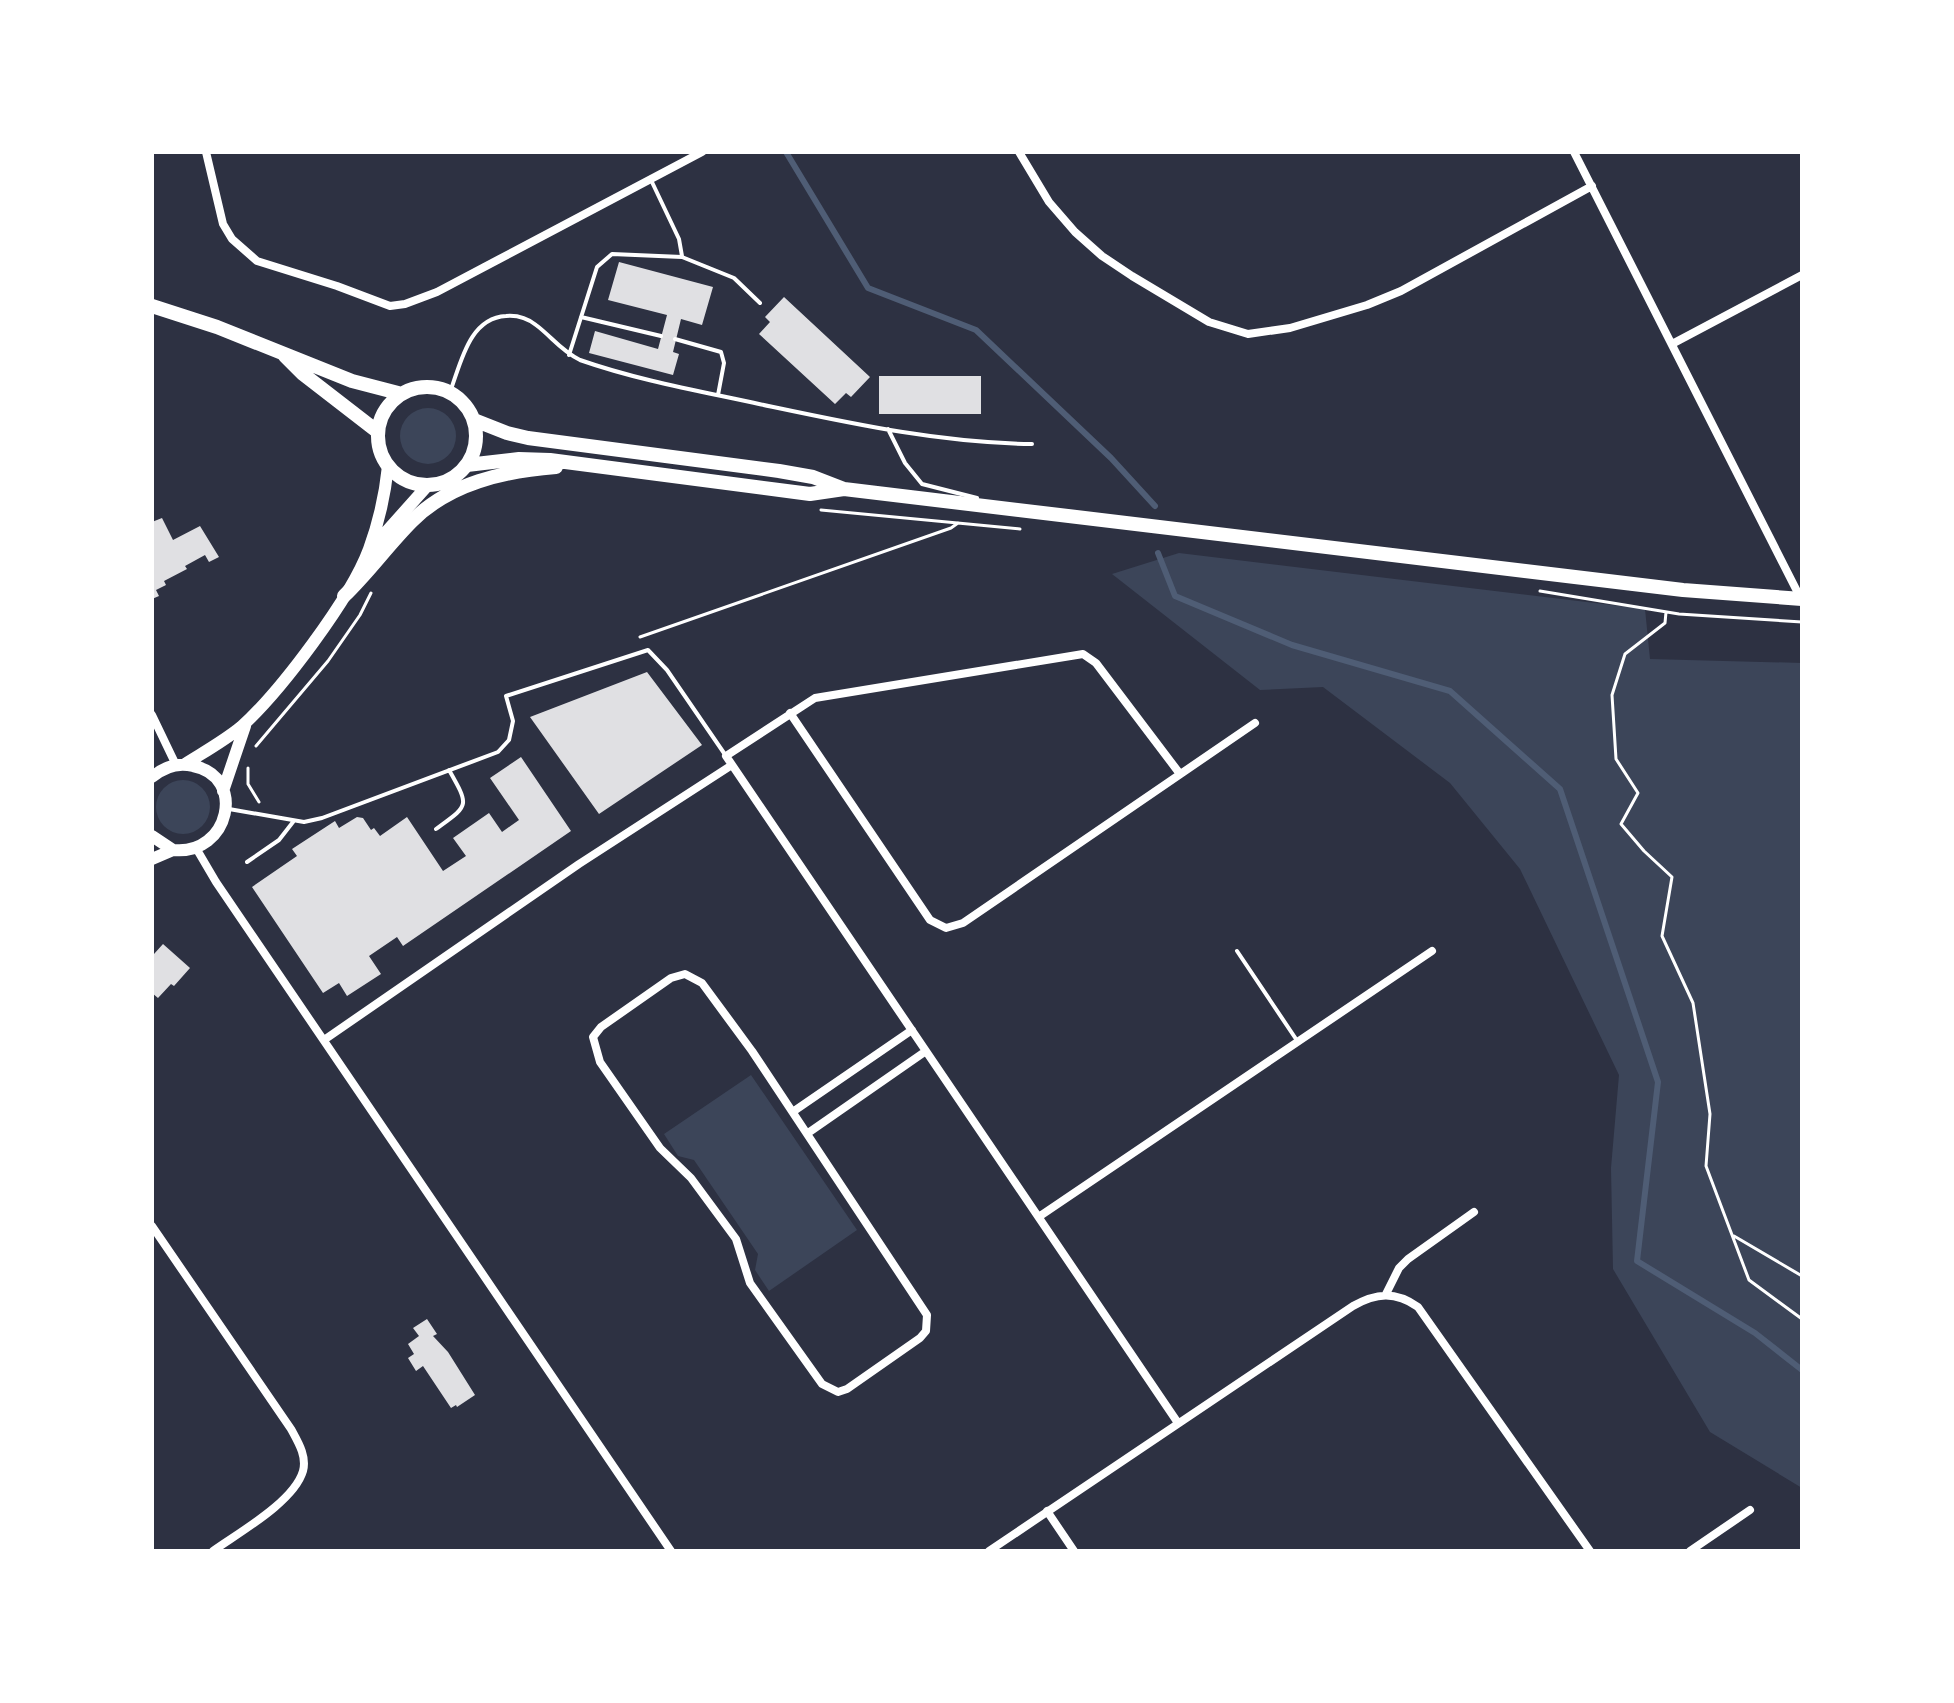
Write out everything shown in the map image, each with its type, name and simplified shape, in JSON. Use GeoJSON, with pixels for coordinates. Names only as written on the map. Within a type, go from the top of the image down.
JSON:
{"type":"FeatureCollection","features":[{"type":"Feature","properties":{"kind":"highway"},"geometry":{"type":"LineString","coordinates":[[152,306],[217,327],[285,356],[311,362],[352,381],[402,394]]}},
{"type":"Feature","properties":{"kind":"highway"},"geometry":{"type":"LineString","coordinates":[[285,356],[303,374],[378,432]]}},
{"type":"Feature","properties":{"kind":"highway"},"geometry":{"type":"LineString","coordinates":[[425,386],[450,392],[468,406],[474,420],[475,448],[467,465],[450,479],[428,485],[406,480],[388,466],[381,454],[378,432],[387,407],[402,394],[425,386]]}},
{"type":"Feature","properties":{"kind":"highway"},"geometry":{"type":"LineString","coordinates":[[474,420],[528,438],[779,471],[813,477],[844,489],[1683,590],[1802,599]]}},
{"type":"Feature","properties":{"kind":"highway"},"geometry":{"type":"LineString","coordinates":[[467,465],[529,459],[600,465],[810,494],[844,489]]}},
{"type":"Feature","properties":{"kind":"highway"},"geometry":{"type":"LineString","coordinates":[[344,596],[413,519],[456,491],[504,473],[600,465]]}},
{"type":"Feature","properties":{"kind":"main road"},"geometry":{"type":"LineString","coordinates":[[152,777],[224,739],[247,721],[300,658],[344,596],[368,552],[383,504],[388,466]]}},
{"type":"Feature","properties":{"kind":"main road"},"geometry":{"type":"LineString","coordinates":[[368,552],[428,485]]}},
{"type":"Feature","properties":{"kind":"main road"},"geometry":{"type":"LineString","coordinates":[[223,791],[247,721]]}},
{"type":"Feature","properties":{"kind":"main road"},"geometry":{"type":"LineString","coordinates":[[152,859],[173,850],[196,848],[215,836],[223,823],[226,809],[223,791],[209,772],[180,764]]}},
{"type":"Feature","properties":{"kind":"main road"},"geometry":{"type":"LineString","coordinates":[[152,836],[173,850]]}},
{"type":"Feature","properties":{"kind":"street"},"geometry":{"type":"LineString","coordinates":[[206,152],[223,224],[245,253],[257,261],[390,306],[437,292],[702,152]]}},
{"type":"Feature","properties":{"kind":"street"},"geometry":{"type":"LineString","coordinates":[[1019,152],[1049,202],[1075,232],[1102,256],[1209,322],[1248,334],[1290,328],[1367,305],[1401,291],[1592,186]]}},
{"type":"Feature","properties":{"kind":"street"},"geometry":{"type":"LineString","coordinates":[[1574,152],[1802,599]]}},
{"type":"Feature","properties":{"kind":"street"},"geometry":{"type":"LineString","coordinates":[[1672,344],[1802,275]]}},
{"type":"Feature","properties":{"kind":"street"},"geometry":{"type":"LineString","coordinates":[[1178,1423],[726,756],[820,696],[1083,654],[1096,663],[1180,774]]}},
{"type":"Feature","properties":{"kind":"street"},"geometry":{"type":"LineString","coordinates":[[790,713],[930,920],[946,928],[963,923],[1255,723]]}},
{"type":"Feature","properties":{"kind":"street"},"geometry":{"type":"LineString","coordinates":[[152,715],[180,764]]}},
{"type":"Feature","properties":{"kind":"street"},"geometry":{"type":"LineString","coordinates":[[324,1040],[579,864],[732,765]]}},
{"type":"Feature","properties":{"kind":"street"},"geometry":{"type":"LineString","coordinates":[[196,848],[671,1551]]}},
{"type":"Feature","properties":{"kind":"street"},"geometry":{"type":"LineString","coordinates":[[1040,1216],[1432,951]]}},
{"type":"Feature","properties":{"kind":"street"},"geometry":{"type":"LineString","coordinates":[[692,975],[702,983],[808,1133],[927,1315],[926,1331],[920,1338],[854,1386],[838,1392],[822,1384],[750,1283],[736,1239],[691,1178],[660,1148],[600,1062],[593,1037],[619,1013],[671,978],[692,975]]}},
{"type":"Feature","properties":{"kind":"street"},"geometry":{"type":"LineString","coordinates":[[794,1111],[912,1030]]}},
{"type":"Feature","properties":{"kind":"street"},"geometry":{"type":"LineString","coordinates":[[808,1133],[926,1051]]}},
{"type":"Feature","properties":{"kind":"street"},"geometry":{"type":"LineString","coordinates":[[1386,1294],[1399,1268],[1408,1259],[1474,1212]]}},
{"type":"Feature","properties":{"kind":"street"},"geometry":{"type":"LineString","coordinates":[[152,1226],[291,1429],[304,1454],[303,1472],[286,1497],[213,1551]]}},
{"type":"Feature","properties":{"kind":"street"},"geometry":{"type":"LineString","coordinates":[[989,1551],[1353,1306],[1386,1294],[1418,1307],[1590,1551]]}},
{"type":"Feature","properties":{"kind":"street"},"geometry":{"type":"LineString","coordinates":[[1690,1551],[1750,1510]]}},
{"type":"Feature","properties":{"kind":"street"},"geometry":{"type":"LineString","coordinates":[[1047,1511],[1074,1551]]}},
{"type":"Feature","properties":{"kind":"lane"},"geometry":{"type":"LineString","coordinates":[[650,178],[679,239],[682,257]]}},
{"type":"Feature","properties":{"kind":"lane"},"geometry":{"type":"LineString","coordinates":[[569,355],[597,267],[608,256],[619,252],[682,257],[734,278],[760,303]]}},
{"type":"Feature","properties":{"kind":"lane"},"geometry":{"type":"LineString","coordinates":[[450,392],[471,337],[494,318],[512,315],[529,320],[569,355],[592,364],[718,395],[946,440],[1032,444]]}},
{"type":"Feature","properties":{"kind":"lane"},"geometry":{"type":"LineString","coordinates":[[581,317],[661,336]]}},
{"type":"Feature","properties":{"kind":"lane"},"geometry":{"type":"LineString","coordinates":[[675,339],[721,352],[724,363],[718,395]]}},
{"type":"Feature","properties":{"kind":"lane"},"geometry":{"type":"LineString","coordinates":[[888,429],[905,463],[922,484],[1022,510]]}},
{"type":"Feature","properties":{"kind":"lane"},"geometry":{"type":"LineString","coordinates":[[226,809],[293,822],[322,818],[498,752],[509,740],[513,721],[506,696],[648,650],[667,670],[726,756]]}},
{"type":"Feature","properties":{"kind":"lane"},"geometry":{"type":"LineString","coordinates":[[436,829],[462,810],[464,804],[449,770]]}},
{"type":"Feature","properties":{"kind":"lane"},"geometry":{"type":"LineString","coordinates":[[247,862],[279,840],[293,822]]}},
{"type":"Feature","properties":{"kind":"lane"},"geometry":{"type":"LineString","coordinates":[[1237,951],[1298,1042]]}},
{"type":"Feature","properties":{"kind":"path"},"geometry":{"type":"LineString","coordinates":[[821,510],[1030,530]]}},
{"type":"Feature","properties":{"kind":"path"},"geometry":{"type":"LineString","coordinates":[[640,637],[958,523]]}},
{"type":"Feature","properties":{"kind":"path"},"geometry":{"type":"LineString","coordinates":[[264,804],[256,800],[248,784],[248,768],[257,745],[335,652],[374,589]]}},
{"type":"Feature","properties":{"kind":"path"},"geometry":{"type":"LineString","coordinates":[[1534,590],[1666,612],[1802,622]]}},
{"type":"Feature","properties":{"kind":"path"},"geometry":{"type":"LineString","coordinates":[[1666,612],[1665,623],[1625,654],[1612,695],[1616,759],[1638,793],[1621,824],[1672,877],[1662,936],[1693,1003],[1710,1114],[1706,1166],[1749,1280],[1802,1319]]}},
{"type":"Feature","properties":{"kind":"path"},"geometry":{"type":"LineString","coordinates":[[1734,1236],[1802,1276]]}},
{"type":"Feature","properties":{"kind":"shaded area"},"geometry":{"type":"Polygon","coordinates":[[[428,408],[448,416],[456,436],[448,456],[428,464],[408,456],[400,436],[408,416],[428,408]]]}},
{"type":"Feature","properties":{"kind":"shaded area"},"geometry":{"type":"Polygon","coordinates":[[[1179,553],[1645,609],[1650,659],[1802,663],[1802,1488],[1710,1432],[1613,1269],[1611,1168],[1619,1075],[1520,869],[1450,783],[1323,687],[1260,690],[1112,574],[1179,553]]]}},
{"type":"Feature","properties":{"kind":"shaded area"},"geometry":{"type":"Polygon","coordinates":[[[183,780],[202,788],[210,807],[202,826],[183,834],[164,826],[156,807],[164,788],[183,780]]]}},
{"type":"Feature","properties":{"kind":"shaded area"},"geometry":{"type":"Polygon","coordinates":[[[751,1075],[857,1230],[769,1291],[755,1270],[758,1254],[694,1160],[678,1156],[664,1134],[751,1075]]]}},
{"type":"Feature","properties":{"kind":"building"},"geometry":{"type":"Polygon","coordinates":[[[619,262],[713,287],[702,325],[681,319],[673,352],[679,354],[673,375],[589,353],[595,331],[658,349],[667,315],[608,300],[619,262]]]}},
{"type":"Feature","properties":{"kind":"building"},"geometry":{"type":"Polygon","coordinates":[[[784,297],[870,377],[851,397],[846,393],[835,404],[759,334],[770,322],[765,317],[784,297]]]}},
{"type":"Feature","properties":{"kind":"building"},"geometry":{"type":"Polygon","coordinates":[[[879,376],[981,376],[981,414],[879,414],[879,376]]]}},
{"type":"Feature","properties":{"kind":"building"},"geometry":{"type":"Polygon","coordinates":[[[162,518],[173,540],[200,526],[219,557],[209,562],[205,555],[185,566],[187,569],[164,581],[166,585],[156,590],[159,596],[152,599],[152,522],[162,518]]]}},
{"type":"Feature","properties":{"kind":"building"},"geometry":{"type":"Polygon","coordinates":[[[647,672],[702,745],[599,814],[530,717],[647,672]]]}},
{"type":"Feature","properties":{"kind":"building"},"geometry":{"type":"Polygon","coordinates":[[[521,757],[571,831],[403,946],[397,937],[369,956],[381,974],[347,996],[339,983],[323,993],[252,887],[297,856],[292,849],[335,821],[339,828],[357,817],[363,818],[371,830],[374,828],[380,836],[407,817],[443,871],[466,856],[453,838],[489,813],[502,832],[519,820],[490,778],[521,757]]]}},
{"type":"Feature","properties":{"kind":"building"},"geometry":{"type":"Polygon","coordinates":[[[163,944],[190,968],[158,998],[152,993],[152,953],[163,944]]]}},
{"type":"Feature","properties":{"kind":"building"},"geometry":{"type":"Polygon","coordinates":[[[427,1319],[437,1334],[433,1336],[448,1352],[475,1395],[457,1407],[451,1408],[423,1366],[416,1371],[408,1358],[414,1354],[408,1344],[419,1336],[413,1328],[427,1319]]]}},
{"type":"Feature","properties":{"kind":"waterway"},"geometry":{"type":"LineString","coordinates":[[786,152],[868,288],[976,330],[1111,458],[1155,506]]}},
{"type":"Feature","properties":{"kind":"waterway"},"geometry":{"type":"LineString","coordinates":[[1158,553],[1175,596],[1292,645],[1450,691],[1560,789],[1658,1082],[1637,1261],[1755,1333],[1802,1370]]}}]}
